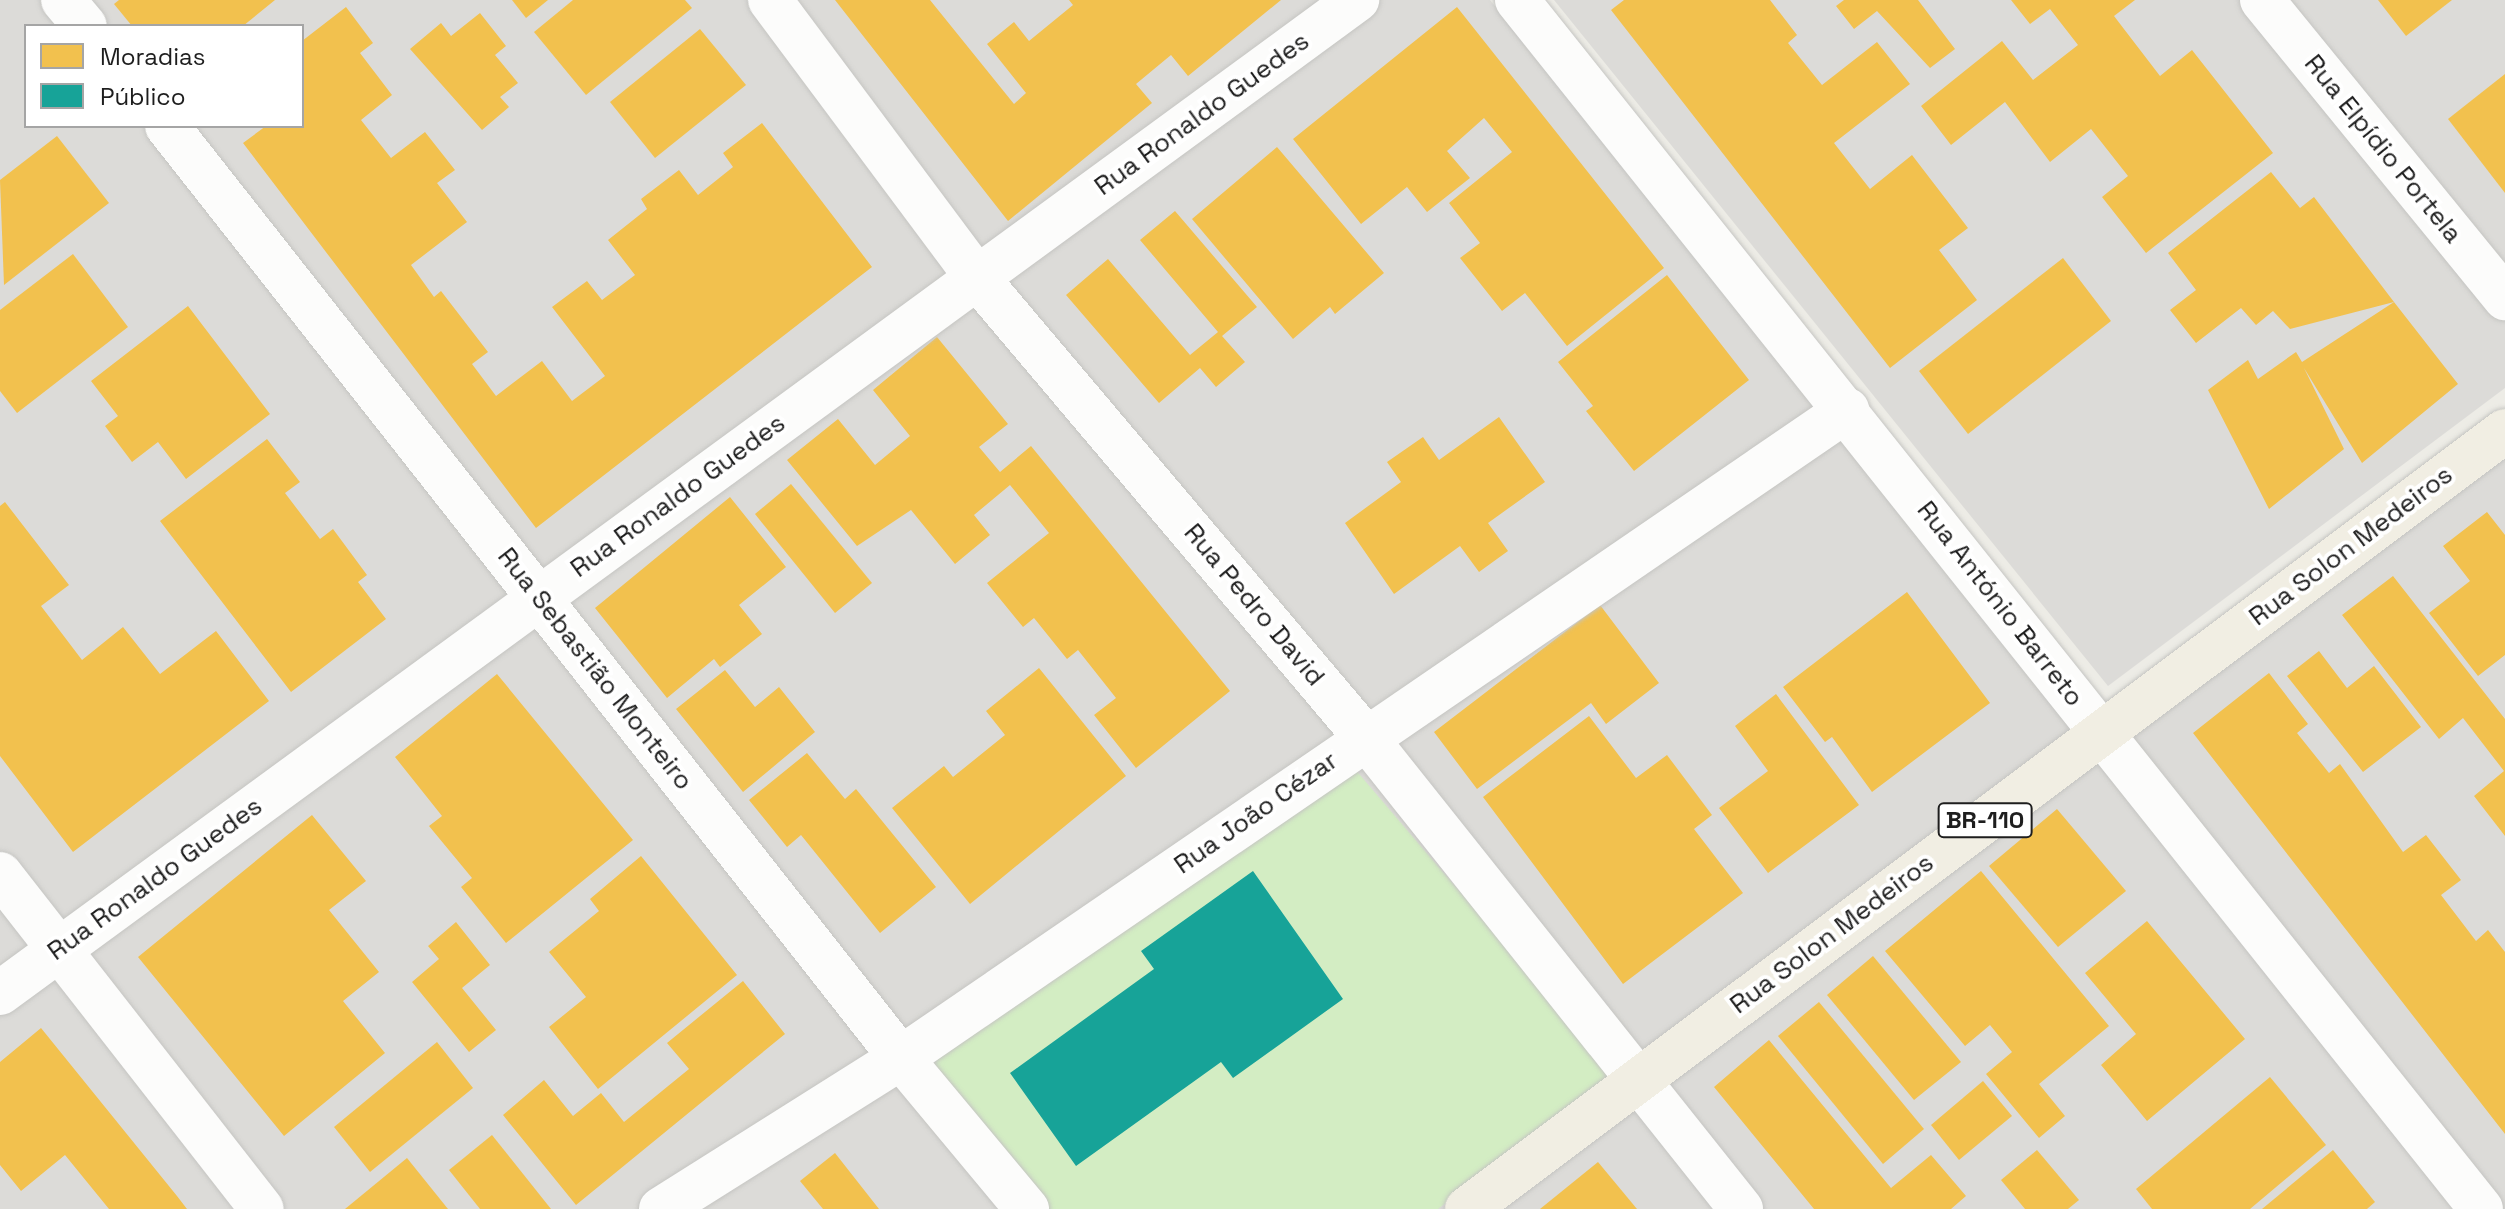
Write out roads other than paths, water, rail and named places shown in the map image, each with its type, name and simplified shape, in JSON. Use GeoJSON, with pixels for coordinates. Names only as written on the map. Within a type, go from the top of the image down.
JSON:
{"type":"FeatureCollection","features":[{"type":"Feature","properties":{"kind":"main road","name":"Rua Solon Medeiros"},"geometry":{"type":"LineString","coordinates":[[1467,1209],[2505,431]]}},
{"type":"Feature","properties":{"kind":"street"},"geometry":{"type":"LineString","coordinates":[[63,0],[83,24]]}},
{"type":"Feature","properties":{"kind":"street","name":"Rua Pedro David"},"geometry":{"type":"LineString","coordinates":[[770,0],[978,279],[1366,738],[1635,1081],[1741,1209]]}},
{"type":"Feature","properties":{"kind":"street","name":"Rua Ronaldo Guedes"},"geometry":{"type":"LineString","coordinates":[[0,993],[1357,0]]}},
{"type":"Feature","properties":{"kind":"street","name":"Rua António Barreto"},"geometry":{"type":"LineString","coordinates":[[1517,0],[1847,410],[2481,1209]]}},
{"type":"Feature","properties":{"kind":"street","name":"Rua Elpídio Portela"},"geometry":{"type":"LineString","coordinates":[[2262,0],[2505,298]]}},
{"type":"Feature","properties":{"kind":"street","name":"Rua Sebastião Monteiro"},"geometry":{"type":"LineString","coordinates":[[169,128],[901,1058],[1027,1209]]}},
{"type":"Feature","properties":{"kind":"street","name":"Rua João Cézar"},"geometry":{"type":"LineString","coordinates":[[661,1209],[901,1058],[1847,410]]}},
{"type":"Feature","properties":{"kind":"street"},"geometry":{"type":"LineString","coordinates":[[0,874],[262,1209]]}}]}
